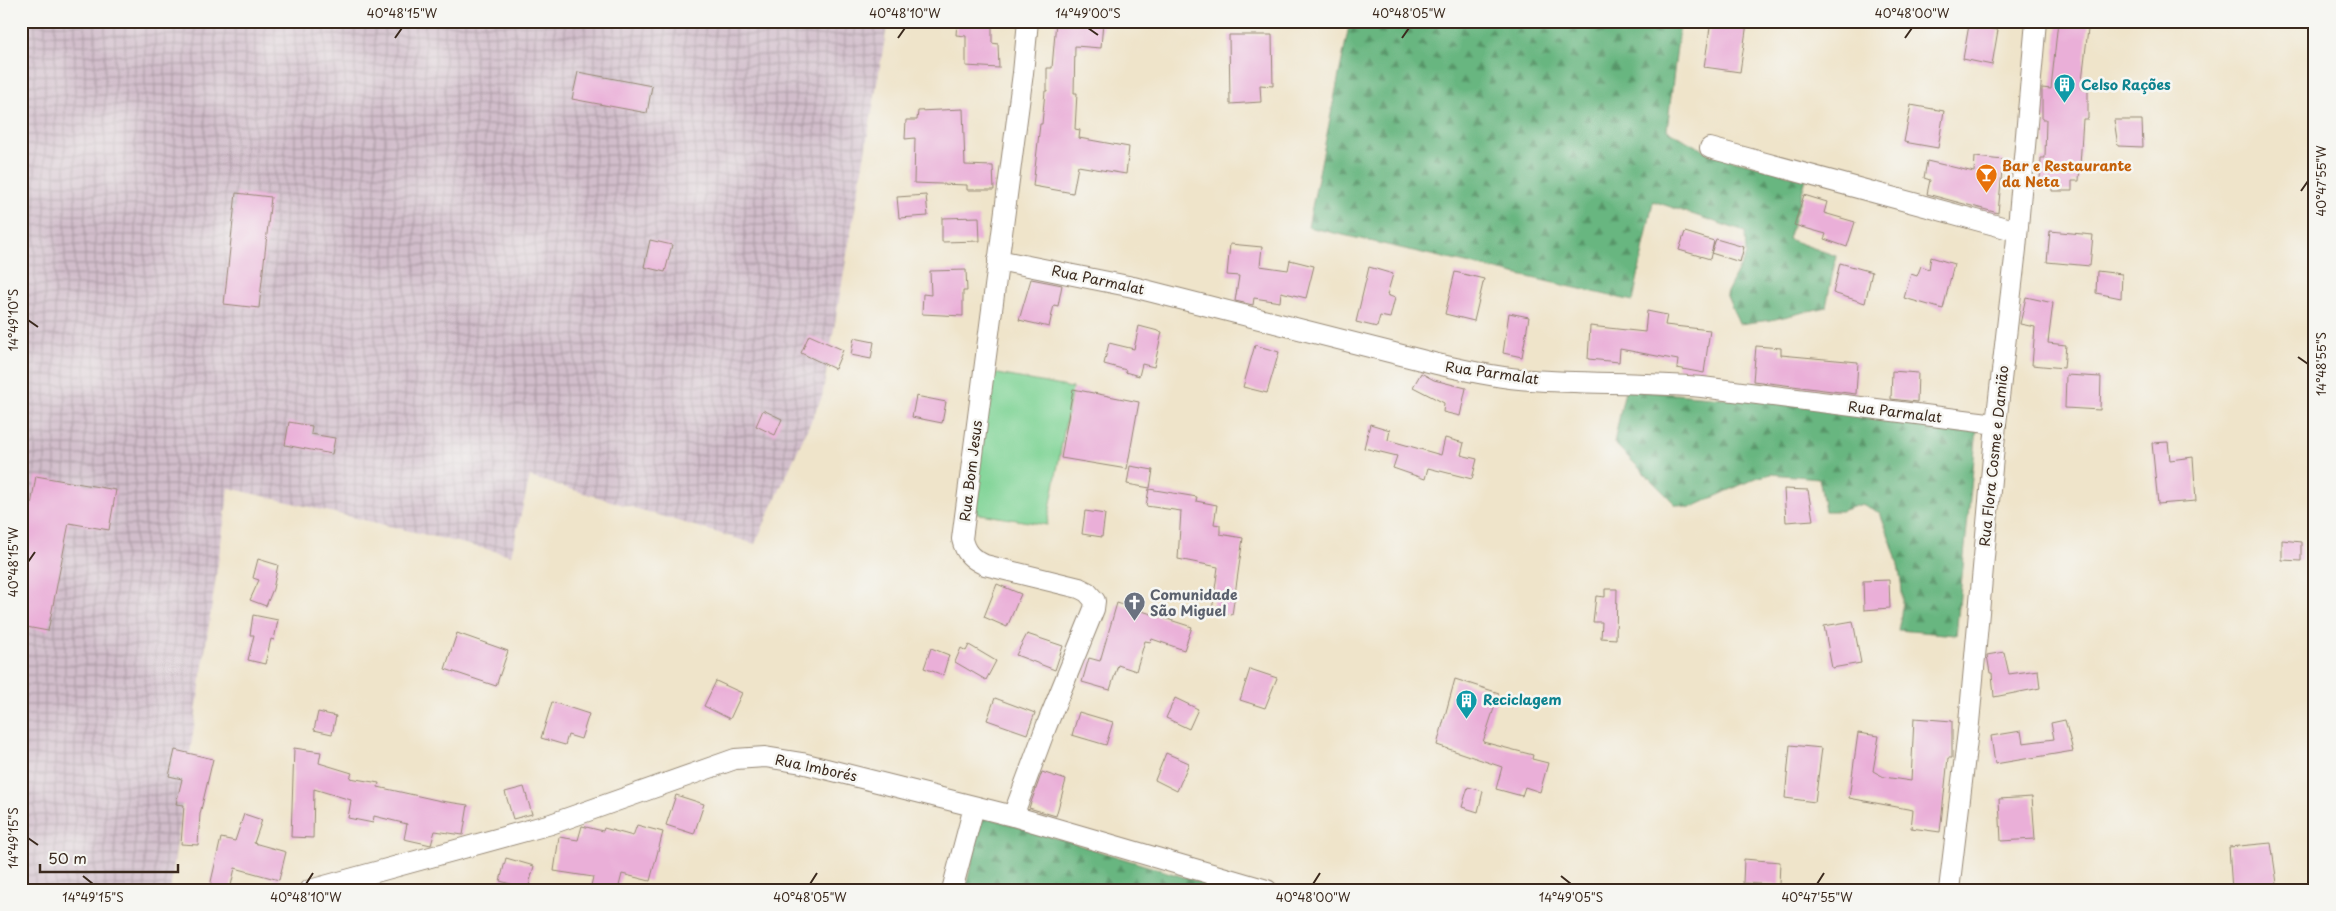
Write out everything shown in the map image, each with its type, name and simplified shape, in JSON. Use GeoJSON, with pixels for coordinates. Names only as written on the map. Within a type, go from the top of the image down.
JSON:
{"type":"FeatureCollection","features":[{"type":"Feature","properties":{"kind":"street","name":"Rua Bom Jesus"},"geometry":{"type":"LineString","coordinates":[[1014,816],[1046,727],[1094,609],[1095,601],[1087,592],[1079,588],[985,565],[976,561],[964,548],[962,539],[1028,21]]}},
{"type":"Feature","properties":{"kind":"street","name":"Rua Flora Cosme e Damião"},"geometry":{"type":"LineString","coordinates":[[1949,890],[1969,723],[1996,424],[2017,231],[2036,21]]}},
{"type":"Feature","properties":{"kind":"street"},"geometry":{"type":"LineString","coordinates":[[1710,148],[2017,231]]}},
{"type":"Feature","properties":{"kind":"street","name":"Rua Parmalat"},"geometry":{"type":"LineString","coordinates":[[998,260],[1152,292],[1437,364],[1480,373],[1530,380],[1659,383],[1702,387],[1996,424]]}},
{"type":"Feature","properties":{"kind":"street","name":"Rua Imborés"},"geometry":{"type":"LineString","coordinates":[[310,890],[551,824],[735,760],[764,757],[802,763],[1014,816],[1267,890]]}},
{"type":"Feature","properties":{"kind":"street"},"geometry":{"type":"LineString","coordinates":[[952,890],[974,807]]}},
{"type":"Feature","properties":{"kind":"shaded area"},"geometry":{"type":"Polygon","coordinates":[[[21,21],[888,21],[822,397],[755,544],[530,477],[511,555],[229,488],[170,890],[21,890],[21,21]]]}},
{"type":"Feature","properties":{"kind":"green space"},"geometry":{"type":"Polygon","coordinates":[[[1350,21],[1680,21],[1667,130],[1710,154],[1806,179],[1788,239],[1836,256],[1826,307],[1771,320],[1739,324],[1726,294],[1746,255],[1745,232],[1653,201],[1633,301],[1308,227],[1350,21]]]}},
{"type":"Feature","properties":{"kind":"green space"},"geometry":{"type":"Polygon","coordinates":[[[993,373],[1072,388],[1047,525],[968,512],[993,373]]]}},
{"type":"Feature","properties":{"kind":"green space"},"geometry":{"type":"Polygon","coordinates":[[[1625,390],[1785,403],[1977,429],[1956,635],[1898,630],[1902,599],[1899,570],[1896,556],[1880,513],[1862,504],[1841,511],[1825,511],[1819,478],[1771,474],[1756,478],[1690,508],[1675,504],[1614,443],[1625,390]]]}},
{"type":"Feature","properties":{"kind":"green space"},"geometry":{"type":"Polygon","coordinates":[[[983,816],[1220,888],[1218,890],[965,890],[983,816]]]}},
{"type":"Feature","properties":{"kind":"building"},"geometry":{"type":"Polygon","coordinates":[[[957,21],[992,21],[992,43],[998,44],[999,68],[966,66],[966,36],[956,35],[957,21]]]}},
{"type":"Feature","properties":{"kind":"building"},"geometry":{"type":"Polygon","coordinates":[[[1056,21],[1103,21],[1101,48],[1075,46],[1074,93],[1077,93],[1075,129],[1080,130],[1079,138],[1129,147],[1126,174],[1078,166],[1073,193],[1033,186],[1040,124],[1042,124],[1045,91],[1047,91],[1047,68],[1052,68],[1056,21]]]}},
{"type":"Feature","properties":{"kind":"building"},"geometry":{"type":"Polygon","coordinates":[[[1711,21],[1747,23],[1740,72],[1704,67],[1711,21]]]}},
{"type":"Feature","properties":{"kind":"building"},"geometry":{"type":"Polygon","coordinates":[[[2058,21],[2089,21],[2081,89],[2088,89],[2088,119],[2083,119],[2079,181],[2072,181],[2072,191],[2052,191],[2052,182],[2040,182],[2041,158],[2045,158],[2046,119],[2042,119],[2042,88],[2051,89],[2058,21]]]}},
{"type":"Feature","properties":{"kind":"building"},"geometry":{"type":"Polygon","coordinates":[[[1969,25],[1998,30],[1992,65],[1963,59],[1969,25]]]}},
{"type":"Feature","properties":{"kind":"building"},"geometry":{"type":"Polygon","coordinates":[[[1229,35],[1272,35],[1273,86],[1260,85],[1261,102],[1230,104],[1229,35]]]}},
{"type":"Feature","properties":{"kind":"building"},"geometry":{"type":"Polygon","coordinates":[[[578,72],[652,86],[647,113],[572,99],[578,72]]]}},
{"type":"Feature","properties":{"kind":"building"},"geometry":{"type":"Polygon","coordinates":[[[1911,105],[1944,111],[1938,148],[1904,142],[1911,105]]]}},
{"type":"Feature","properties":{"kind":"building"},"geometry":{"type":"Polygon","coordinates":[[[963,109],[965,165],[993,166],[994,190],[967,190],[967,185],[914,183],[915,138],[905,139],[906,120],[917,120],[918,111],[963,109]]]}},
{"type":"Feature","properties":{"kind":"building"},"geometry":{"type":"Polygon","coordinates":[[[2114,120],[2142,120],[2143,147],[2118,146],[2114,120]]]}},
{"type":"Feature","properties":{"kind":"building"},"geometry":{"type":"Polygon","coordinates":[[[1975,157],[2003,160],[1998,213],[1927,194],[1930,180],[1924,178],[1927,161],[1974,172],[1975,157]]]}},
{"type":"Feature","properties":{"kind":"building"},"geometry":{"type":"Polygon","coordinates":[[[236,193],[271,197],[259,308],[224,304],[236,193]]]}},
{"type":"Feature","properties":{"kind":"building"},"geometry":{"type":"Polygon","coordinates":[[[926,195],[928,216],[899,218],[897,197],[926,195]]]}},
{"type":"Feature","properties":{"kind":"building"},"geometry":{"type":"Polygon","coordinates":[[[1804,195],[1827,202],[1824,213],[1855,222],[1847,247],[1824,239],[1826,234],[1794,225],[1804,195]]]}},
{"type":"Feature","properties":{"kind":"building"},"geometry":{"type":"Polygon","coordinates":[[[979,217],[980,241],[942,242],[942,218],[979,217]]]}},
{"type":"Feature","properties":{"kind":"building"},"geometry":{"type":"Polygon","coordinates":[[[2050,231],[2093,235],[2090,266],[2047,262],[2050,231]]]}},
{"type":"Feature","properties":{"kind":"building"},"geometry":{"type":"Polygon","coordinates":[[[1685,232],[1714,241],[1710,259],[1679,250],[1685,232]]]}},
{"type":"Feature","properties":{"kind":"building"},"geometry":{"type":"Polygon","coordinates":[[[1716,239],[1744,247],[1740,262],[1711,253],[1716,239]]]}},
{"type":"Feature","properties":{"kind":"building"},"geometry":{"type":"Polygon","coordinates":[[[650,240],[672,245],[665,272],[644,267],[650,240]]]}},
{"type":"Feature","properties":{"kind":"building"},"geometry":{"type":"Polygon","coordinates":[[[1230,244],[1262,247],[1260,266],[1288,270],[1290,260],[1314,266],[1306,298],[1281,292],[1280,302],[1254,298],[1253,305],[1235,301],[1239,276],[1227,275],[1230,244]]]}},
{"type":"Feature","properties":{"kind":"building"},"geometry":{"type":"Polygon","coordinates":[[[1931,257],[1954,264],[1943,309],[1904,298],[1911,274],[1917,276],[1921,266],[1929,269],[1931,257]]]}},
{"type":"Feature","properties":{"kind":"building"},"geometry":{"type":"Polygon","coordinates":[[[1840,263],[1872,272],[1865,303],[1833,293],[1840,263]]]}},
{"type":"Feature","properties":{"kind":"building"},"geometry":{"type":"Polygon","coordinates":[[[1369,267],[1393,274],[1387,295],[1395,298],[1390,318],[1380,316],[1377,327],[1356,322],[1369,267]]]}},
{"type":"Feature","properties":{"kind":"building"},"geometry":{"type":"Polygon","coordinates":[[[966,270],[967,291],[963,291],[963,316],[922,314],[923,294],[931,295],[930,271],[966,270]]]}},
{"type":"Feature","properties":{"kind":"building"},"geometry":{"type":"Polygon","coordinates":[[[2097,271],[2122,274],[2121,298],[2096,293],[2097,271]]]}},
{"type":"Feature","properties":{"kind":"building"},"geometry":{"type":"Polygon","coordinates":[[[1455,272],[1484,279],[1474,321],[1445,314],[1455,272]]]}},
{"type":"Feature","properties":{"kind":"building"},"geometry":{"type":"Polygon","coordinates":[[[1031,279],[1062,285],[1058,306],[1054,305],[1049,327],[1019,320],[1031,279]]]}},
{"type":"Feature","properties":{"kind":"building"},"geometry":{"type":"Polygon","coordinates":[[[2026,297],[2053,303],[2048,343],[2066,345],[2064,368],[2032,365],[2035,327],[2020,324],[2026,297]]]}},
{"type":"Feature","properties":{"kind":"building"},"geometry":{"type":"Polygon","coordinates":[[[1647,311],[1667,315],[1665,325],[1710,330],[1704,373],[1677,368],[1678,360],[1620,349],[1619,362],[1588,359],[1590,326],[1645,332],[1647,311]]]}},
{"type":"Feature","properties":{"kind":"building"},"geometry":{"type":"Polygon","coordinates":[[[1509,313],[1529,317],[1522,357],[1503,353],[1509,313]]]}},
{"type":"Feature","properties":{"kind":"building"},"geometry":{"type":"Polygon","coordinates":[[[1139,326],[1162,332],[1154,367],[1142,364],[1139,376],[1104,364],[1109,343],[1134,349],[1139,326]]]}},
{"type":"Feature","properties":{"kind":"building"},"geometry":{"type":"Polygon","coordinates":[[[809,335],[843,350],[835,369],[801,353],[809,335]]]}},
{"type":"Feature","properties":{"kind":"building"},"geometry":{"type":"Polygon","coordinates":[[[854,338],[874,342],[871,359],[851,355],[854,338]]]}},
{"type":"Feature","properties":{"kind":"building"},"geometry":{"type":"Polygon","coordinates":[[[1255,345],[1279,352],[1267,393],[1243,387],[1255,345]]]}},
{"type":"Feature","properties":{"kind":"building"},"geometry":{"type":"Polygon","coordinates":[[[1756,346],[1781,348],[1781,355],[1858,362],[1856,394],[1753,381],[1756,346]]]}},
{"type":"Feature","properties":{"kind":"building"},"geometry":{"type":"Polygon","coordinates":[[[1892,371],[1918,373],[1917,402],[1891,399],[1892,371]]]}},
{"type":"Feature","properties":{"kind":"building"},"geometry":{"type":"Polygon","coordinates":[[[1421,373],[1434,380],[1466,388],[1460,416],[1443,412],[1444,403],[1413,387],[1421,373]]]}},
{"type":"Feature","properties":{"kind":"building"},"geometry":{"type":"Polygon","coordinates":[[[2066,375],[2101,377],[2100,410],[2065,408],[2066,375]]]}},
{"type":"Feature","properties":{"kind":"building"},"geometry":{"type":"Polygon","coordinates":[[[1073,389],[1139,402],[1127,469],[1061,458],[1073,389]]]}},
{"type":"Feature","properties":{"kind":"building"},"geometry":{"type":"Polygon","coordinates":[[[916,396],[946,402],[942,423],[912,417],[916,396]]]}},
{"type":"Feature","properties":{"kind":"building"},"geometry":{"type":"Polygon","coordinates":[[[763,410],[782,419],[775,435],[756,426],[763,410]]]}},
{"type":"Feature","properties":{"kind":"building"},"geometry":{"type":"Polygon","coordinates":[[[289,422],[312,426],[311,434],[335,438],[332,454],[285,445],[289,422]]]}},
{"type":"Feature","properties":{"kind":"building"},"geometry":{"type":"Polygon","coordinates":[[[1370,424],[1390,430],[1388,440],[1441,455],[1445,438],[1464,443],[1461,455],[1477,459],[1472,479],[1428,468],[1425,479],[1393,468],[1397,456],[1364,448],[1370,424]]]}},
{"type":"Feature","properties":{"kind":"building"},"geometry":{"type":"Polygon","coordinates":[[[2168,442],[2170,460],[2193,457],[2196,501],[2158,504],[2152,443],[2168,442]]]}},
{"type":"Feature","properties":{"kind":"building"},"geometry":{"type":"Polygon","coordinates":[[[1130,466],[1153,470],[1150,488],[1127,484],[1130,466]]]}},
{"type":"Feature","properties":{"kind":"building"},"geometry":{"type":"Polygon","coordinates":[[[36,476],[116,490],[109,530],[69,523],[48,631],[21,626],[21,539],[25,540],[36,476]]]}},
{"type":"Feature","properties":{"kind":"building"},"geometry":{"type":"Polygon","coordinates":[[[1149,489],[1197,497],[1196,501],[1217,505],[1214,524],[1220,525],[1220,534],[1243,538],[1232,615],[1212,611],[1218,567],[1178,559],[1181,511],[1146,506],[1149,489]]]}},
{"type":"Feature","properties":{"kind":"building"},"geometry":{"type":"Polygon","coordinates":[[[1784,489],[1808,490],[1813,520],[1786,522],[1784,489]]]}},
{"type":"Feature","properties":{"kind":"building"},"geometry":{"type":"Polygon","coordinates":[[[1085,511],[1105,514],[1102,537],[1082,534],[1085,511]]]}},
{"type":"Feature","properties":{"kind":"building"},"geometry":{"type":"Polygon","coordinates":[[[2282,540],[2301,542],[2301,561],[2282,560],[2282,540]]]}},
{"type":"Feature","properties":{"kind":"building"},"geometry":{"type":"Polygon","coordinates":[[[258,559],[278,565],[273,589],[266,606],[250,600],[259,580],[253,578],[258,559]]]}},
{"type":"Feature","properties":{"kind":"building"},"geometry":{"type":"Polygon","coordinates":[[[1889,580],[1890,608],[1864,610],[1863,581],[1889,580]]]}},
{"type":"Feature","properties":{"kind":"building"},"geometry":{"type":"Polygon","coordinates":[[[997,584],[1021,594],[1007,627],[984,617],[997,584]]]}},
{"type":"Feature","properties":{"kind":"building"},"geometry":{"type":"Polygon","coordinates":[[[1605,589],[1617,589],[1616,639],[1601,638],[1602,622],[1593,622],[1596,596],[1605,597],[1605,589]]]}},
{"type":"Feature","properties":{"kind":"building"},"geometry":{"type":"Polygon","coordinates":[[[1117,603],[1192,627],[1184,650],[1152,639],[1151,642],[1145,641],[1136,671],[1118,665],[1110,690],[1082,682],[1089,658],[1100,661],[1117,603]]]}},
{"type":"Feature","properties":{"kind":"building"},"geometry":{"type":"Polygon","coordinates":[[[253,615],[278,620],[274,640],[271,639],[265,664],[248,660],[254,635],[250,635],[253,615]]]}},
{"type":"Feature","properties":{"kind":"building"},"geometry":{"type":"Polygon","coordinates":[[[1853,621],[1861,663],[1832,668],[1824,626],[1853,621]]]}},
{"type":"Feature","properties":{"kind":"building"},"geometry":{"type":"Polygon","coordinates":[[[457,633],[508,651],[496,686],[445,669],[457,633]]]}},
{"type":"Feature","properties":{"kind":"building"},"geometry":{"type":"Polygon","coordinates":[[[1027,634],[1063,646],[1055,670],[1016,655],[1027,634]]]}},
{"type":"Feature","properties":{"kind":"building"},"geometry":{"type":"Polygon","coordinates":[[[969,645],[996,661],[986,680],[955,662],[961,648],[966,651],[969,645]]]}},
{"type":"Feature","properties":{"kind":"building"},"geometry":{"type":"Polygon","coordinates":[[[931,648],[949,655],[943,675],[924,668],[931,648]]]}},
{"type":"Feature","properties":{"kind":"building"},"geometry":{"type":"Polygon","coordinates":[[[2004,652],[2009,674],[2038,670],[2040,688],[1994,697],[1992,673],[1990,673],[1987,655],[2004,652]]]}},
{"type":"Feature","properties":{"kind":"building"},"geometry":{"type":"Polygon","coordinates":[[[1250,669],[1277,678],[1265,708],[1240,700],[1250,669]]]}},
{"type":"Feature","properties":{"kind":"building"},"geometry":{"type":"Polygon","coordinates":[[[1455,679],[1499,693],[1483,742],[1533,755],[1532,759],[1548,763],[1540,792],[1525,787],[1522,796],[1496,789],[1502,767],[1437,745],[1455,679]]]}},
{"type":"Feature","properties":{"kind":"building"},"geometry":{"type":"Polygon","coordinates":[[[716,681],[742,693],[730,719],[704,706],[716,681]]]}},
{"type":"Feature","properties":{"kind":"building"},"geometry":{"type":"Polygon","coordinates":[[[995,698],[1035,713],[1027,734],[987,720],[995,698]]]}},
{"type":"Feature","properties":{"kind":"building"},"geometry":{"type":"Polygon","coordinates":[[[1175,698],[1198,709],[1189,729],[1166,718],[1175,698]]]}},
{"type":"Feature","properties":{"kind":"building"},"geometry":{"type":"Polygon","coordinates":[[[552,702],[589,714],[581,739],[568,735],[565,745],[541,738],[552,702]]]}},
{"type":"Feature","properties":{"kind":"building"},"geometry":{"type":"Polygon","coordinates":[[[318,712],[336,716],[332,734],[314,730],[318,712]]]}},
{"type":"Feature","properties":{"kind":"building"},"geometry":{"type":"Polygon","coordinates":[[[1079,712],[1113,722],[1106,745],[1072,735],[1079,712]]]}},
{"type":"Feature","properties":{"kind":"building"},"geometry":{"type":"Polygon","coordinates":[[[1914,718],[1952,721],[1952,758],[1948,758],[1940,832],[1911,828],[1913,810],[1849,798],[1858,733],[1879,736],[1873,771],[1884,777],[1911,781],[1914,718]]]}},
{"type":"Feature","properties":{"kind":"building"},"geometry":{"type":"Polygon","coordinates":[[[2065,720],[2073,751],[1995,764],[1991,736],[2021,731],[2023,743],[2054,739],[2051,723],[2065,720]]]}},
{"type":"Feature","properties":{"kind":"building"},"geometry":{"type":"Polygon","coordinates":[[[1790,745],[1822,748],[1815,802],[1785,798],[1790,745]]]}},
{"type":"Feature","properties":{"kind":"building"},"geometry":{"type":"Polygon","coordinates":[[[294,748],[321,752],[319,763],[352,773],[350,778],[379,783],[378,787],[468,805],[463,835],[435,831],[431,845],[404,839],[407,824],[374,816],[373,823],[348,818],[351,800],[314,789],[313,838],[291,837],[294,748]]]}},
{"type":"Feature","properties":{"kind":"building"},"geometry":{"type":"Polygon","coordinates":[[[175,750],[213,759],[200,814],[198,845],[181,844],[184,805],[176,804],[182,779],[169,776],[175,750]]]}},
{"type":"Feature","properties":{"kind":"building"},"geometry":{"type":"Polygon","coordinates":[[[1166,753],[1189,763],[1177,791],[1155,780],[1166,753]]]}},
{"type":"Feature","properties":{"kind":"building"},"geometry":{"type":"Polygon","coordinates":[[[1042,772],[1066,780],[1056,816],[1029,808],[1042,772]]]}},
{"type":"Feature","properties":{"kind":"building"},"geometry":{"type":"Polygon","coordinates":[[[524,787],[532,814],[513,819],[505,792],[524,787]]]}},
{"type":"Feature","properties":{"kind":"building"},"geometry":{"type":"Polygon","coordinates":[[[1468,787],[1483,791],[1478,812],[1462,807],[1468,787]]]}},
{"type":"Feature","properties":{"kind":"building"},"geometry":{"type":"Polygon","coordinates":[[[676,795],[704,804],[694,834],[666,825],[676,795]]]}},
{"type":"Feature","properties":{"kind":"building"},"geometry":{"type":"Polygon","coordinates":[[[2032,797],[2035,839],[2001,841],[1999,799],[2032,797]]]}},
{"type":"Feature","properties":{"kind":"building"},"geometry":{"type":"Polygon","coordinates":[[[244,814],[262,820],[254,843],[286,852],[279,880],[235,868],[230,890],[210,886],[221,838],[235,841],[244,814]]]}},
{"type":"Feature","properties":{"kind":"building"},"geometry":{"type":"Polygon","coordinates":[[[637,825],[663,832],[650,881],[622,874],[618,890],[590,890],[593,877],[554,871],[559,837],[578,840],[582,826],[603,831],[604,828],[633,836],[637,825]]]}},
{"type":"Feature","properties":{"kind":"building"},"geometry":{"type":"Polygon","coordinates":[[[2271,843],[2278,890],[2232,890],[2229,847],[2271,843]]]}},
{"type":"Feature","properties":{"kind":"building"},"geometry":{"type":"Polygon","coordinates":[[[506,858],[534,866],[528,889],[500,881],[506,858]]]}},
{"type":"Feature","properties":{"kind":"building"},"geometry":{"type":"Polygon","coordinates":[[[1744,859],[1780,862],[1779,885],[1743,883],[1744,859]]]}},
{"type":"Feature","properties":{"kind":"place","name":"Celso Rações"},"geometry":{"type":"Point","coordinates":[2065,104]}},
{"type":"Feature","properties":{"kind":"place","name":"Bar e Restaurante da Neta"},"geometry":{"type":"Point","coordinates":[1986,193]}},
{"type":"Feature","properties":{"kind":"place","name":"Comunidade São Miguel"},"geometry":{"type":"Point","coordinates":[1134,622]}},
{"type":"Feature","properties":{"kind":"place","name":"Reciclagem"},"geometry":{"type":"Point","coordinates":[1467,719]}}]}
